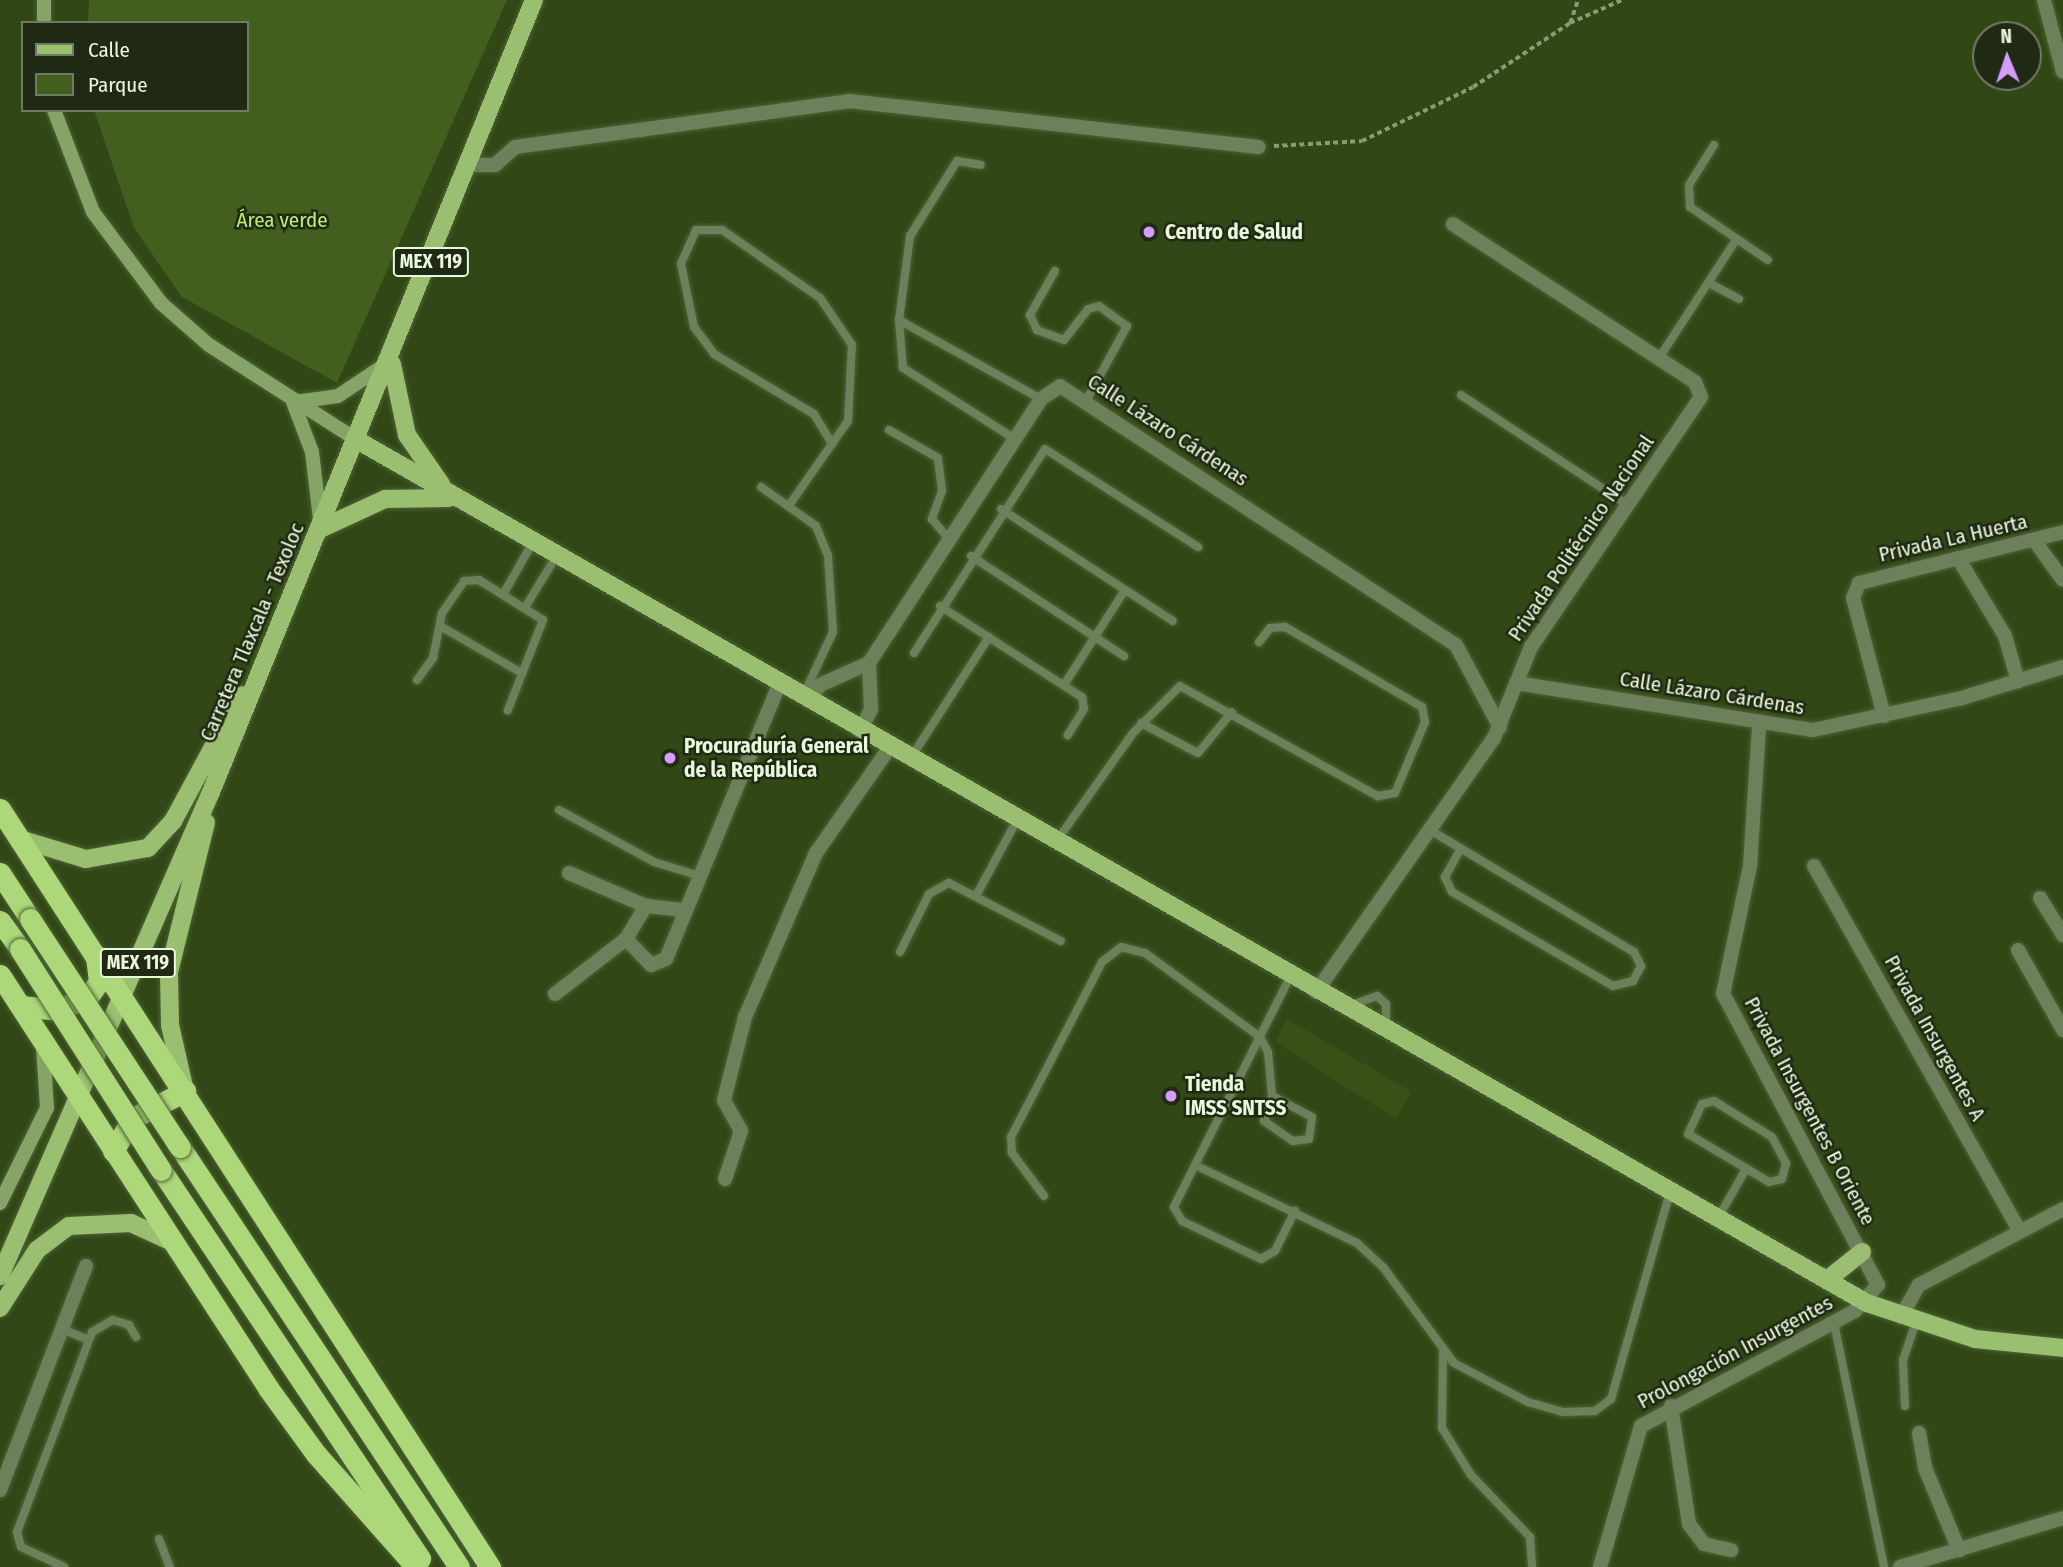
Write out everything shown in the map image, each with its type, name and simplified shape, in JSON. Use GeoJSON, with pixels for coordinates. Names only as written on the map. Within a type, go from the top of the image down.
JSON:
{"type":"FeatureCollection","features":[{"type":"Feature","properties":{"kind":"highway"},"geometry":{"type":"LineString","coordinates":[[0,809],[185,1091],[490,1567]]}},
{"type":"Feature","properties":{"kind":"highway"},"geometry":{"type":"LineString","coordinates":[[0,873],[459,1567]]}},
{"type":"Feature","properties":{"kind":"highway"},"geometry":{"type":"LineString","coordinates":[[0,921],[161,1170],[425,1567]]}},
{"type":"Feature","properties":{"kind":"highway"},"geometry":{"type":"LineString","coordinates":[[21,1006],[57,1010],[88,997],[99,981],[96,955]]}},
{"type":"Feature","properties":{"kind":"highway"},"geometry":{"type":"LineString","coordinates":[[0,975],[43,1046],[172,1242],[316,1454],[416,1567]]}},
{"type":"Feature","properties":{"kind":"highway"},"geometry":{"type":"LineString","coordinates":[[113,1151],[133,1118],[185,1091]]}},
{"type":"Feature","properties":{"kind":"main road"},"geometry":{"type":"LineString","coordinates":[[44,0],[44,21]]}},
{"type":"Feature","properties":{"kind":"main road","name":"Carretera Tlaxcala - Texoloc"},"geometry":{"type":"LineString","coordinates":[[1,1268],[80,1099],[211,792],[391,357],[534,0]]}},
{"type":"Feature","properties":{"kind":"main road"},"geometry":{"type":"LineString","coordinates":[[55,112],[88,202],[135,275],[209,345],[293,402],[456,499],[534,540],[1316,992],[1867,1303],[1908,1320],[1994,1343],[2063,1348]]}},
{"type":"Feature","properties":{"kind":"main road"},"geometry":{"type":"LineString","coordinates":[[293,402],[348,391],[391,357],[407,435],[456,499]]}},
{"type":"Feature","properties":{"kind":"main road"},"geometry":{"type":"LineString","coordinates":[[293,402],[312,452],[320,529],[385,499],[456,499]]}},
{"type":"Feature","properties":{"kind":"main road"},"geometry":{"type":"LineString","coordinates":[[20,839],[86,859],[148,848],[173,821],[266,658]]}},
{"type":"Feature","properties":{"kind":"main road"},"geometry":{"type":"LineString","coordinates":[[185,1091],[170,1025],[169,972],[211,792]]}},
{"type":"Feature","properties":{"kind":"main road"},"geometry":{"type":"LineString","coordinates":[[0,1203],[47,1108],[43,1046]]}},
{"type":"Feature","properties":{"kind":"main road"},"geometry":{"type":"LineString","coordinates":[[0,1308],[37,1250],[69,1226],[131,1223],[172,1242]]}},
{"type":"Feature","properties":{"kind":"main road"},"geometry":{"type":"LineString","coordinates":[[1827,1280],[1862,1252]]}},
{"type":"Feature","properties":{"kind":"street"},"geometry":{"type":"LineString","coordinates":[[2044,0],[2063,72]]}},
{"type":"Feature","properties":{"kind":"street"},"geometry":{"type":"LineString","coordinates":[[468,165],[495,165],[515,147],[849,101],[1258,147]]}},
{"type":"Feature","properties":{"kind":"street"},"geometry":{"type":"LineString","coordinates":[[1453,224],[1659,358]]}},
{"type":"Feature","properties":{"kind":"street","name":"Privada Politécnico Nacional"},"geometry":{"type":"LineString","coordinates":[[1316,992],[1500,727],[1531,647],[1628,505],[1700,391],[1659,358]]}},
{"type":"Feature","properties":{"kind":"street","name":"Calle Lázaro Cárdenas"},"geometry":{"type":"LineString","coordinates":[[1041,399],[1060,386],[1086,401],[1456,645],[1500,727]]}},
{"type":"Feature","properties":{"kind":"street"},"geometry":{"type":"LineString","coordinates":[[860,730],[871,709],[870,663],[1041,399]]}},
{"type":"Feature","properties":{"kind":"street","name":"Privada La Huerta"},"geometry":{"type":"LineString","coordinates":[[1884,716],[1855,587],[2063,532]]}},
{"type":"Feature","properties":{"kind":"street"},"geometry":{"type":"LineString","coordinates":[[2034,540],[2063,580]]}},
{"type":"Feature","properties":{"kind":"street"},"geometry":{"type":"LineString","coordinates":[[1958,558],[2006,636],[2018,681]]}},
{"type":"Feature","properties":{"kind":"street"},"geometry":{"type":"LineString","coordinates":[[805,698],[820,685],[870,663]]}},
{"type":"Feature","properties":{"kind":"street","name":"Calle Lázaro Cárdenas"},"geometry":{"type":"LineString","coordinates":[[1516,683],[1759,725],[1828,729],[2063,667]]}},
{"type":"Feature","properties":{"kind":"street"},"geometry":{"type":"LineString","coordinates":[[626,939],[646,961],[660,965],[681,928],[683,910],[700,876],[780,683]]}},
{"type":"Feature","properties":{"kind":"street","name":"Privada Insurgentes B Oriente"},"geometry":{"type":"LineString","coordinates":[[1759,725],[1750,866],[1723,994],[1878,1285],[1867,1303]]}},
{"type":"Feature","properties":{"kind":"street"},"geometry":{"type":"LineString","coordinates":[[724,1179],[741,1131],[724,1100],[745,1017],[816,853],[890,747]]}},
{"type":"Feature","properties":{"kind":"street","name":"Privada Insurgentes A"},"geometry":{"type":"LineString","coordinates":[[1814,866],[2020,1231]]}},
{"type":"Feature","properties":{"kind":"street"},"geometry":{"type":"LineString","coordinates":[[569,873],[646,906],[683,910]]}},
{"type":"Feature","properties":{"kind":"street"},"geometry":{"type":"LineString","coordinates":[[2040,898],[2063,935]]}},
{"type":"Feature","properties":{"kind":"street"},"geometry":{"type":"LineString","coordinates":[[555,994],[626,939],[646,906]]}},
{"type":"Feature","properties":{"kind":"street"},"geometry":{"type":"LineString","coordinates":[[2018,950],[2063,1030]]}},
{"type":"Feature","properties":{"kind":"street"},"geometry":{"type":"LineString","coordinates":[[1908,1320],[1919,1285],[2063,1209]]}},
{"type":"Feature","properties":{"kind":"street"},"geometry":{"type":"LineString","coordinates":[[1,1483],[59,1328],[86,1266]]}},
{"type":"Feature","properties":{"kind":"street","name":"Prolongación Insurgentes"},"geometry":{"type":"LineString","coordinates":[[1600,1567],[1634,1438],[1641,1426],[1671,1406],[1835,1323],[1867,1303]]}},
{"type":"Feature","properties":{"kind":"street"},"geometry":{"type":"LineString","coordinates":[[1671,1406],[1689,1524],[1704,1544],[1731,1550]]}},
{"type":"Feature","properties":{"kind":"street"},"geometry":{"type":"LineString","coordinates":[[1919,1433],[1925,1468],[1959,1550]]}},
{"type":"Feature","properties":{"kind":"street"},"geometry":{"type":"LineString","coordinates":[[1900,1567],[2063,1518]]}},
{"type":"Feature","properties":{"kind":"lane"},"geometry":{"type":"LineString","coordinates":[[1714,145],[1687,200],[1736,240],[1768,260]]}},
{"type":"Feature","properties":{"kind":"lane"},"geometry":{"type":"LineString","coordinates":[[981,164],[957,161],[909,236],[899,320],[903,368],[1015,439]]}},
{"type":"Feature","properties":{"kind":"lane"},"geometry":{"type":"LineString","coordinates":[[789,505],[832,444],[848,421],[853,397],[852,345],[837,316],[722,230],[696,230],[681,264],[694,327],[714,354],[814,414],[832,444]]}},
{"type":"Feature","properties":{"kind":"lane"},"geometry":{"type":"LineString","coordinates":[[1659,358],[1736,240]]}},
{"type":"Feature","properties":{"kind":"lane"},"geometry":{"type":"LineString","coordinates":[[1055,271],[1030,315],[1037,330],[1064,340],[1088,309],[1099,306],[1126,326],[1086,401]]}},
{"type":"Feature","properties":{"kind":"lane"},"geometry":{"type":"LineString","coordinates":[[1709,283],[1739,299]]}},
{"type":"Feature","properties":{"kind":"lane"},"geometry":{"type":"LineString","coordinates":[[899,320],[1041,399]]}},
{"type":"Feature","properties":{"kind":"lane"},"geometry":{"type":"LineString","coordinates":[[1461,395],[1628,505]]}},
{"type":"Feature","properties":{"kind":"lane"},"geometry":{"type":"LineString","coordinates":[[889,430],[938,458],[942,491],[932,519],[949,539]]}},
{"type":"Feature","properties":{"kind":"lane"},"geometry":{"type":"LineString","coordinates":[[914,653],[940,606],[1035,456],[1050,449],[1198,547]]}},
{"type":"Feature","properties":{"kind":"lane"},"geometry":{"type":"LineString","coordinates":[[761,487],[816,526],[825,543],[833,632],[805,698]]}},
{"type":"Feature","properties":{"kind":"lane"},"geometry":{"type":"LineString","coordinates":[[1001,509],[1173,621]]}},
{"type":"Feature","properties":{"kind":"lane"},"geometry":{"type":"LineString","coordinates":[[504,593],[534,540]]}},
{"type":"Feature","properties":{"kind":"lane"},"geometry":{"type":"LineString","coordinates":[[526,606],[558,554]]}},
{"type":"Feature","properties":{"kind":"lane"},"geometry":{"type":"LineString","coordinates":[[971,556],[1124,656]]}},
{"type":"Feature","properties":{"kind":"lane"},"geometry":{"type":"LineString","coordinates":[[417,680],[433,658],[440,626],[464,581],[479,580],[526,606],[544,625],[520,672],[508,710]]}},
{"type":"Feature","properties":{"kind":"lane"},"geometry":{"type":"LineString","coordinates":[[1064,685],[1125,590]]}},
{"type":"Feature","properties":{"kind":"lane"},"geometry":{"type":"LineString","coordinates":[[940,606],[1064,685],[1084,703],[1068,734]]}},
{"type":"Feature","properties":{"kind":"lane"},"geometry":{"type":"LineString","coordinates":[[440,626],[520,672]]}},
{"type":"Feature","properties":{"kind":"lane"},"geometry":{"type":"LineString","coordinates":[[1056,842],[1141,723],[1180,686],[1232,712],[1383,797],[1398,789],[1425,722],[1419,704],[1285,627],[1269,628],[1259,642]]}},
{"type":"Feature","properties":{"kind":"lane"},"geometry":{"type":"LineString","coordinates":[[911,759],[989,637]]}},
{"type":"Feature","properties":{"kind":"lane"},"geometry":{"type":"LineString","coordinates":[[1141,723],[1198,753],[1232,712]]}},
{"type":"Feature","properties":{"kind":"lane"},"geometry":{"type":"LineString","coordinates":[[559,810],[654,862],[700,876]]}},
{"type":"Feature","properties":{"kind":"lane"},"geometry":{"type":"LineString","coordinates":[[977,894],[1017,820]]}},
{"type":"Feature","properties":{"kind":"lane"},"geometry":{"type":"LineString","coordinates":[[1430,831],[1634,952],[1641,966],[1633,981],[1614,986],[1452,892],[1446,877],[1460,850]]}},
{"type":"Feature","properties":{"kind":"lane"},"geometry":{"type":"LineString","coordinates":[[900,952],[934,888],[948,883],[977,894],[1061,941]]}},
{"type":"Feature","properties":{"kind":"lane"},"geometry":{"type":"LineString","coordinates":[[1044,1196],[1016,1160],[1011,1137],[1110,953],[1121,947],[1145,953],[1260,1037],[1268,1052],[1272,1096],[1263,1115],[1266,1125],[1293,1140],[1309,1139],[1312,1117],[1272,1096]]}},
{"type":"Feature","properties":{"kind":"lane"},"geometry":{"type":"LineString","coordinates":[[1290,977],[1176,1202],[1178,1217],[1255,1258],[1271,1255],[1295,1210]]}},
{"type":"Feature","properties":{"kind":"lane"},"geometry":{"type":"LineString","coordinates":[[1345,1008],[1377,996],[1386,1004],[1386,1030]]}},
{"type":"Feature","properties":{"kind":"lane"},"geometry":{"type":"LineString","coordinates":[[1704,1102],[1772,1137],[1786,1164],[1776,1183],[1746,1169],[1688,1135],[1704,1102]]}},
{"type":"Feature","properties":{"kind":"lane"},"geometry":{"type":"LineString","coordinates":[[1195,1165],[1295,1210],[1371,1254],[1443,1353],[1498,1389],[1542,1407],[1582,1412],[1604,1406],[1615,1390],[1670,1192]]}},
{"type":"Feature","properties":{"kind":"lane"},"geometry":{"type":"LineString","coordinates":[[1717,1219],[1746,1169]]}},
{"type":"Feature","properties":{"kind":"lane"},"geometry":{"type":"LineString","coordinates":[[64,1567],[25,1550],[16,1538],[87,1339],[113,1320],[129,1325],[136,1337]]}},
{"type":"Feature","properties":{"kind":"lane"},"geometry":{"type":"LineString","coordinates":[[1905,1405],[1903,1360],[1908,1320]]}},
{"type":"Feature","properties":{"kind":"lane"},"geometry":{"type":"LineString","coordinates":[[1835,1323],[1884,1567]]}},
{"type":"Feature","properties":{"kind":"lane"},"geometry":{"type":"LineString","coordinates":[[59,1328],[87,1339]]}},
{"type":"Feature","properties":{"kind":"lane"},"geometry":{"type":"LineString","coordinates":[[1443,1353],[1442,1428],[1471,1475],[1530,1537],[1532,1567]]}},
{"type":"Feature","properties":{"kind":"lane"},"geometry":{"type":"LineString","coordinates":[[159,1539],[170,1567]]}},
{"type":"Feature","properties":{"kind":"path"},"geometry":{"type":"LineString","coordinates":[[1570,23],[1578,0]]}},
{"type":"Feature","properties":{"kind":"path"},"geometry":{"type":"LineString","coordinates":[[1258,147],[1362,141],[1473,87],[1570,23],[1622,0]]}},
{"type":"Feature","properties":{"kind":"shaded area"},"geometry":{"type":"Polygon","coordinates":[[[1287,1019],[1412,1092],[1396,1119],[1275,1042],[1287,1019]]]}},
{"type":"Feature","properties":{"kind":"green space","name":"Área verde"},"geometry":{"type":"Polygon","coordinates":[[[89,0],[507,0],[337,383],[182,297],[134,228],[95,112],[248,112],[248,21],[88,21],[89,0]]]}},
{"type":"Feature","properties":{"kind":"place","name":"Centro de Salud"},"geometry":{"type":"Point","coordinates":[1149,232]}},
{"type":"Feature","properties":{"kind":"place","name":"Procuraduría General de la República"},"geometry":{"type":"Point","coordinates":[670,758]}},
{"type":"Feature","properties":{"kind":"place","name":"Tienda IMSS SNTSS"},"geometry":{"type":"Point","coordinates":[1171,1096]}}]}
